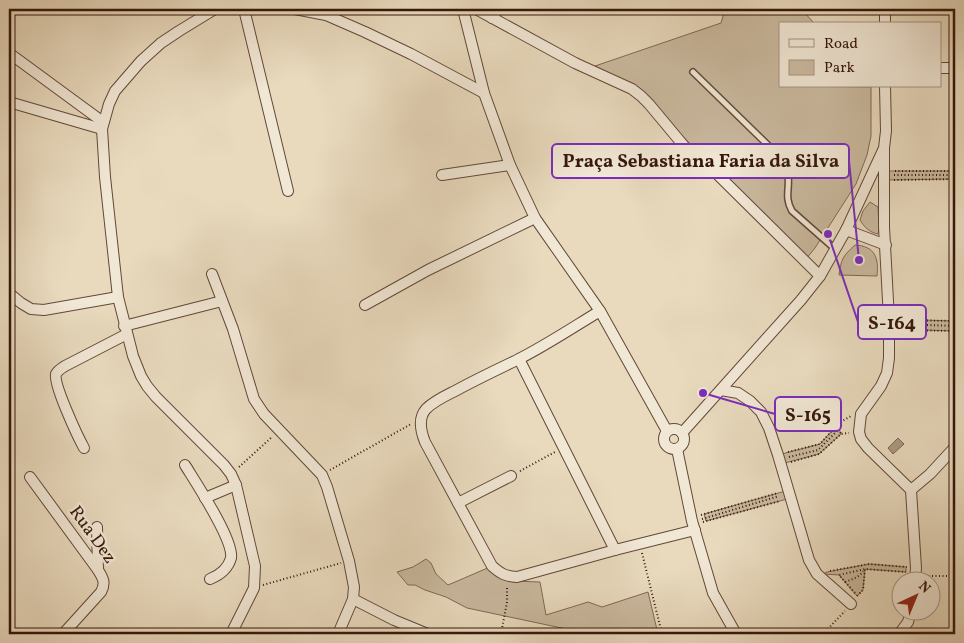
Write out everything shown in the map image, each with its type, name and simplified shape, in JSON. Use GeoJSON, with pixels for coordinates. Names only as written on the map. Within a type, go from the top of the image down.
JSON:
{"type":"FeatureCollection","features":[{"type":"Feature","properties":{"kind":"street"},"geometry":{"type":"LineString","coordinates":[[215,9],[179,30],[141,61],[115,91],[103,126],[105,177],[118,298],[133,356],[141,376],[162,404],[224,465],[236,485],[255,566],[254,588],[230,634]]}},
{"type":"Feature","properties":{"kind":"street"},"geometry":{"type":"LineString","coordinates":[[244,9],[288,191]]}},
{"type":"Feature","properties":{"kind":"street"},"geometry":{"type":"LineString","coordinates":[[295,9],[326,15],[365,32],[484,93]]}},
{"type":"Feature","properties":{"kind":"street"},"geometry":{"type":"LineString","coordinates":[[463,9],[484,93],[510,165],[535,218],[600,312],[667,431]]}},
{"type":"Feature","properties":{"kind":"street"},"geometry":{"type":"LineString","coordinates":[[476,9],[575,62],[632,89],[649,104],[689,152],[717,174],[820,276]]}},
{"type":"Feature","properties":{"kind":"street"},"geometry":{"type":"LineString","coordinates":[[492,18],[498,9]]}},
{"type":"Feature","properties":{"kind":"street"},"geometry":{"type":"LineString","coordinates":[[885,9],[885,22]]}},
{"type":"Feature","properties":{"kind":"street"},"geometry":{"type":"LineString","coordinates":[[9,53],[103,126]]}},
{"type":"Feature","properties":{"kind":"street"},"geometry":{"type":"LineString","coordinates":[[942,68],[955,68]]}},
{"type":"Feature","properties":{"kind":"street"},"geometry":{"type":"LineString","coordinates":[[885,88],[884,227],[889,358],[887,373],[881,386],[861,414],[859,432],[861,439],[868,448],[912,490],[915,570]]}},
{"type":"Feature","properties":{"kind":"street"},"geometry":{"type":"LineString","coordinates":[[9,102],[103,126]]}},
{"type":"Feature","properties":{"kind":"street"},"geometry":{"type":"LineString","coordinates":[[682,433],[801,300],[820,276],[846,230],[884,148]]}},
{"type":"Feature","properties":{"kind":"street"},"geometry":{"type":"LineString","coordinates":[[442,175],[510,165]]}},
{"type":"Feature","properties":{"kind":"street"},"geometry":{"type":"LineString","coordinates":[[365,305],[428,270],[535,218]]}},
{"type":"Feature","properties":{"kind":"street"},"geometry":{"type":"LineString","coordinates":[[846,230],[886,245]]}},
{"type":"Feature","properties":{"kind":"street"},"geometry":{"type":"LineString","coordinates":[[212,274],[233,329],[254,399],[279,431],[322,475],[327,486],[349,561],[354,587],[353,599],[338,634]]}},
{"type":"Feature","properties":{"kind":"street"},"geometry":{"type":"LineString","coordinates":[[9,293],[31,309],[44,310],[118,298]]}},
{"type":"Feature","properties":{"kind":"street"},"geometry":{"type":"LineString","coordinates":[[84,448],[56,380],[56,374],[59,370],[126,330],[222,301]]}},
{"type":"Feature","properties":{"kind":"street"},"geometry":{"type":"LineString","coordinates":[[600,312],[519,359],[474,380],[438,400],[425,411],[422,418],[422,433],[425,442],[492,566],[506,576],[517,576],[640,544],[693,523]]}},
{"type":"Feature","properties":{"kind":"street"},"geometry":{"type":"LineString","coordinates":[[519,359],[615,550]]}},
{"type":"Feature","properties":{"kind":"street"},"geometry":{"type":"LineString","coordinates":[[721,390],[738,393],[761,412],[769,428],[780,460],[809,560],[817,574],[854,600]]}},
{"type":"Feature","properties":{"kind":"street"},"geometry":{"type":"LineString","coordinates":[[674,429],[682,433],[684,443],[680,448],[670,449],[665,444],[664,437],[667,431],[674,429]]}},
{"type":"Feature","properties":{"kind":"street"},"geometry":{"type":"LineString","coordinates":[[912,490],[955,447]]}},
{"type":"Feature","properties":{"kind":"street"},"geometry":{"type":"LineString","coordinates":[[677,449],[693,523],[713,593],[736,634]]}},
{"type":"Feature","properties":{"kind":"street"},"geometry":{"type":"LineString","coordinates":[[185,465],[217,519],[229,544],[231,557],[227,568],[218,576],[210,579]]}},
{"type":"Feature","properties":{"kind":"street"},"geometry":{"type":"LineString","coordinates":[[458,503],[510,476]]}},
{"type":"Feature","properties":{"kind":"street","name":"Rua Dez"},"geometry":{"type":"LineString","coordinates":[[30,477],[103,578],[104,586],[101,592],[63,634]]}},
{"type":"Feature","properties":{"kind":"street"},"geometry":{"type":"LineString","coordinates":[[205,498],[236,485]]}},
{"type":"Feature","properties":{"kind":"street"},"geometry":{"type":"LineString","coordinates":[[97,527],[98,570]]}},
{"type":"Feature","properties":{"kind":"street"},"geometry":{"type":"LineString","coordinates":[[353,599],[394,620],[428,634]]}},
{"type":"Feature","properties":{"kind":"street"},"geometry":{"type":"LineString","coordinates":[[899,634],[908,620]]}},
{"type":"Feature","properties":{"kind":"lane"},"geometry":{"type":"LineString","coordinates":[[693,72],[783,162],[788,173],[787,199],[792,211],[834,249]]}},
{"type":"Feature","properties":{"kind":"path"},"geometry":{"type":"LineString","coordinates":[[885,175],[955,171]]}},
{"type":"Feature","properties":{"kind":"path"},"geometry":{"type":"LineString","coordinates":[[885,175],[955,175]]}},
{"type":"Feature","properties":{"kind":"path"},"geometry":{"type":"LineString","coordinates":[[885,175],[955,179]]}},
{"type":"Feature","properties":{"kind":"path"},"geometry":{"type":"LineString","coordinates":[[889,324],[932,320],[955,321]]}},
{"type":"Feature","properties":{"kind":"path"},"geometry":{"type":"LineString","coordinates":[[932,320],[932,331]]}},
{"type":"Feature","properties":{"kind":"path"},"geometry":{"type":"LineString","coordinates":[[889,324],[955,326]]}},
{"type":"Feature","properties":{"kind":"path"},"geometry":{"type":"LineString","coordinates":[[889,324],[932,331],[955,331]]}},
{"type":"Feature","properties":{"kind":"path"},"geometry":{"type":"LineString","coordinates":[[780,460],[821,446],[839,423],[853,415],[861,414]]}},
{"type":"Feature","properties":{"kind":"path"},"geometry":{"type":"LineString","coordinates":[[322,475],[422,418]]}},
{"type":"Feature","properties":{"kind":"path"},"geometry":{"type":"LineString","coordinates":[[839,423],[839,429],[842,434]]}},
{"type":"Feature","properties":{"kind":"path"},"geometry":{"type":"LineString","coordinates":[[780,460],[818,450],[839,429]]}},
{"type":"Feature","properties":{"kind":"path"},"geometry":{"type":"LineString","coordinates":[[231,474],[279,431]]}},
{"type":"Feature","properties":{"kind":"path"},"geometry":{"type":"LineString","coordinates":[[780,460],[819,454],[842,434],[859,432]]}},
{"type":"Feature","properties":{"kind":"path"},"geometry":{"type":"LineString","coordinates":[[821,446],[824,451]]}},
{"type":"Feature","properties":{"kind":"path"},"geometry":{"type":"LineString","coordinates":[[510,476],[564,447]]}},
{"type":"Feature","properties":{"kind":"path"},"geometry":{"type":"LineString","coordinates":[[693,523],[740,504],[790,494]]}},
{"type":"Feature","properties":{"kind":"path"},"geometry":{"type":"LineString","coordinates":[[693,523],[790,494]]}},
{"type":"Feature","properties":{"kind":"path"},"geometry":{"type":"LineString","coordinates":[[693,523],[743,511],[790,494]]}},
{"type":"Feature","properties":{"kind":"path"},"geometry":{"type":"LineString","coordinates":[[740,504],[743,511]]}},
{"type":"Feature","properties":{"kind":"path"},"geometry":{"type":"LineString","coordinates":[[640,544],[662,634]]}},
{"type":"Feature","properties":{"kind":"path"},"geometry":{"type":"LineString","coordinates":[[254,588],[349,561]]}},
{"type":"Feature","properties":{"kind":"path"},"geometry":{"type":"LineString","coordinates":[[827,572],[869,564],[897,570]]}},
{"type":"Feature","properties":{"kind":"path"},"geometry":{"type":"LineString","coordinates":[[822,634],[863,590],[865,569]]}},
{"type":"Feature","properties":{"kind":"path"},"geometry":{"type":"LineString","coordinates":[[845,582],[861,575],[865,569]]}},
{"type":"Feature","properties":{"kind":"path"},"geometry":{"type":"LineString","coordinates":[[854,600],[845,582],[839,575],[865,569],[892,572]]}},
{"type":"Feature","properties":{"kind":"path"},"geometry":{"type":"LineString","coordinates":[[500,634],[508,602],[506,576]]}},
{"type":"Feature","properties":{"kind":"path"},"geometry":{"type":"LineString","coordinates":[[942,576],[955,576]]}},
{"type":"Feature","properties":{"kind":"green space"},"geometry":{"type":"Polygon","coordinates":[[[725,9],[801,9],[813,22],[779,22],[779,88],[871,88],[871,136],[867,155],[856,184],[806,259],[631,85],[595,66],[721,23],[725,9]]]}},
{"type":"Feature","properties":{"kind":"green space"},"geometry":{"type":"Polygon","coordinates":[[[885,171],[955,171],[955,179],[885,180],[885,171]]]}},
{"type":"Feature","properties":{"kind":"green space"},"geometry":{"type":"Polygon","coordinates":[[[870,202],[878,207],[878,234],[868,229],[860,220],[863,211],[870,202]]]}},
{"type":"Feature","properties":{"kind":"green space"},"geometry":{"type":"Polygon","coordinates":[[[855,245],[867,248],[874,254],[877,264],[877,276],[839,275],[843,258],[855,245]]]}},
{"type":"Feature","properties":{"kind":"green space"},"geometry":{"type":"Polygon","coordinates":[[[889,319],[955,321],[955,331],[889,329],[889,319]]]}},
{"type":"Feature","properties":{"kind":"green space"},"geometry":{"type":"Polygon","coordinates":[[[839,423],[841,434],[819,454],[781,464],[778,455],[820,444],[839,423]]]}},
{"type":"Feature","properties":{"kind":"green space"},"geometry":{"type":"Polygon","coordinates":[[[789,490],[791,498],[706,521],[704,514],[789,490]]]}},
{"type":"Feature","properties":{"kind":"green space"},"geometry":{"type":"Polygon","coordinates":[[[426,559],[431,563],[436,574],[448,585],[490,567],[514,581],[540,582],[546,615],[588,602],[602,607],[648,592],[658,634],[590,634],[467,608],[446,597],[415,585],[408,585],[397,572],[413,567],[426,559]]]}},
{"type":"Feature","properties":{"kind":"green space"},"geometry":{"type":"Polygon","coordinates":[[[869,564],[906,567],[906,570],[892,571],[865,569],[863,590],[857,596],[839,575],[823,574],[869,564]]]}},
{"type":"Feature","properties":{"kind":"shaded area"},"geometry":{"type":"Polygon","coordinates":[[[898,438],[904,444],[893,454],[888,448],[898,438]]]}},
{"type":"Feature","properties":{"kind":"place","name":"S-164"},"geometry":{"type":"Point","coordinates":[828,234]}},
{"type":"Feature","properties":{"kind":"place","name":"Praça Sebastiana Faria da Silva"},"geometry":{"type":"Point","coordinates":[859,260]}},
{"type":"Feature","properties":{"kind":"place","name":"S-165"},"geometry":{"type":"Point","coordinates":[703,393]}}]}
